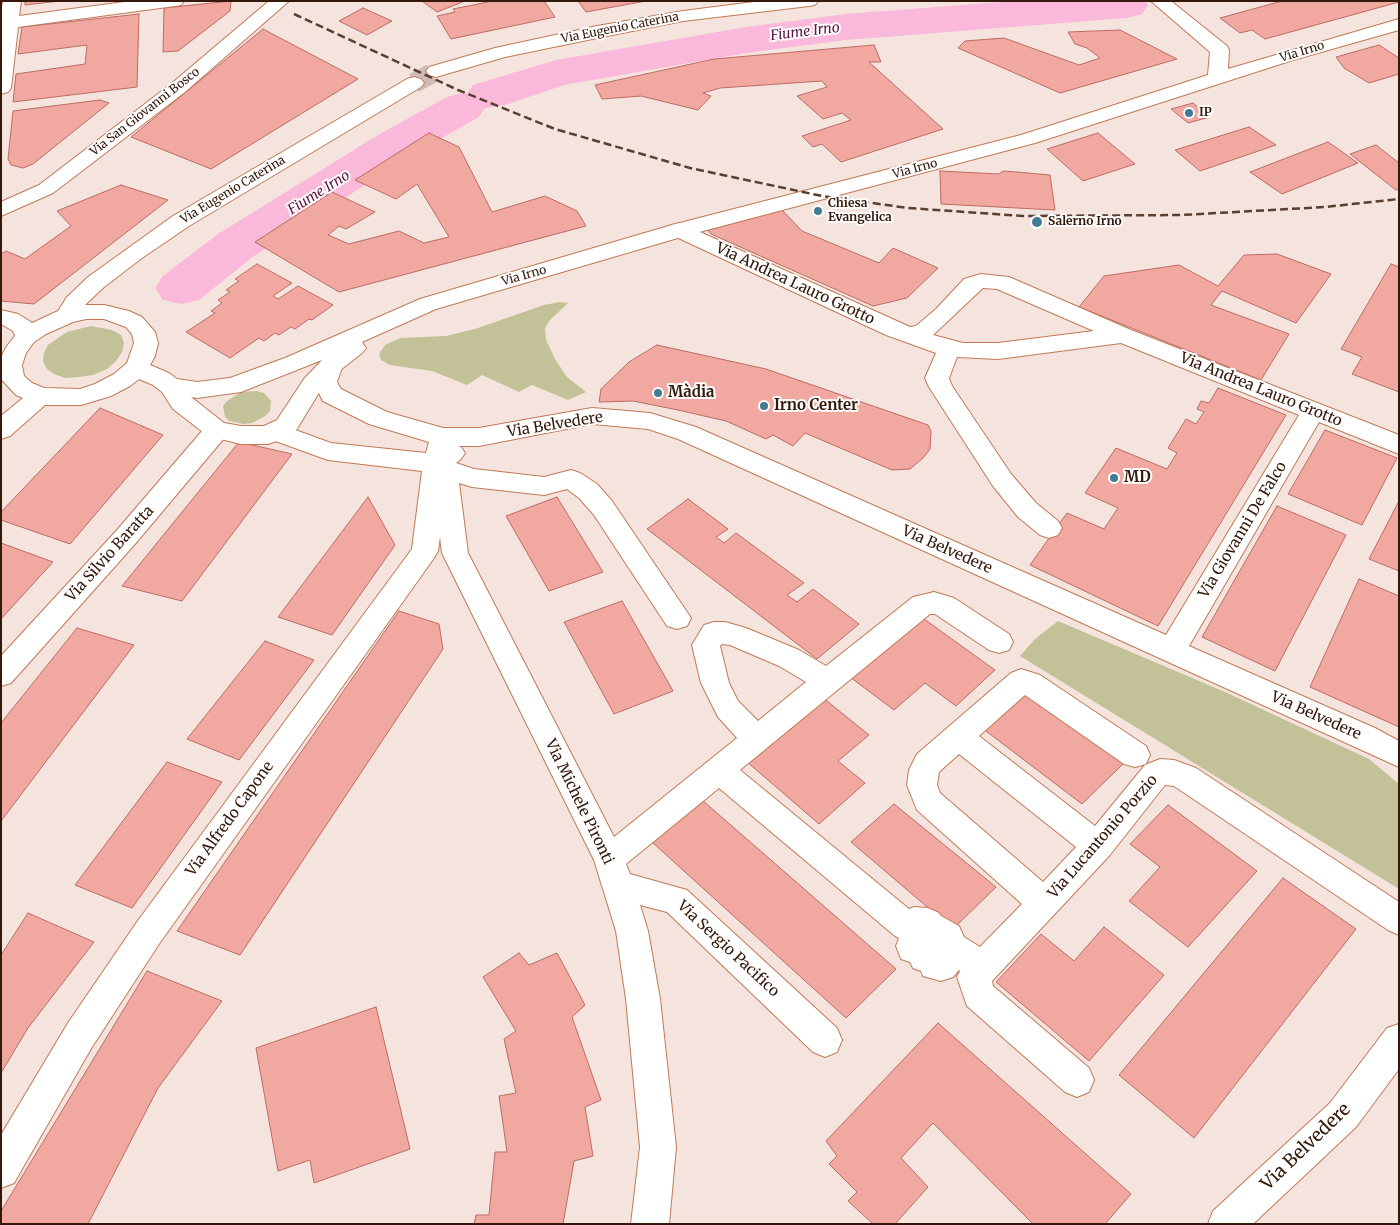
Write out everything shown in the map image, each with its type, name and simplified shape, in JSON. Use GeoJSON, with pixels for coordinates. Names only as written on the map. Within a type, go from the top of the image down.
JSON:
{"type":"FeatureCollection","features":[{"type":"Feature","properties":{"kind":"street"},"geometry":{"type":"LineString","coordinates":[[1,88],[5,23],[12,1]]}},
{"type":"Feature","properties":{"kind":"street"},"geometry":{"type":"LineString","coordinates":[[5,23],[175,1]]}},
{"type":"Feature","properties":{"kind":"street","name":"Via San Giovanni Bosco"},"geometry":{"type":"LineString","coordinates":[[1,210],[46,189],[178,88],[280,1]]}},
{"type":"Feature","properties":{"kind":"street","name":"Via Eugenio Caterina"},"geometry":{"type":"LineString","coordinates":[[436,71],[502,52],[597,32],[683,16],[809,1]]}},
{"type":"Feature","properties":{"kind":"street"},"geometry":{"type":"LineString","coordinates":[[1160,1],[1220,50],[1255,58],[1286,56]]}},
{"type":"Feature","properties":{"kind":"street","name":"Via Irno"},"geometry":{"type":"LineString","coordinates":[[170,386],[206,389],[233,386],[247,382],[428,304],[680,230],[1028,139],[1286,56],[1399,24]]}},
{"type":"Feature","properties":{"kind":"street"},"geometry":{"type":"LineString","coordinates":[[1217,79],[1220,50]]}},
{"type":"Feature","properties":{"kind":"street","name":"Via Eugenio Caterina"},"geometry":{"type":"LineString","coordinates":[[67,316],[75,302],[96,282],[181,221],[414,83]]}},
{"type":"Feature","properties":{"kind":"street","name":"Via Andrea Lauro Grotto"},"geometry":{"type":"LineString","coordinates":[[680,230],[894,330],[940,346],[963,351],[998,351],[1123,335]]}},
{"type":"Feature","properties":{"kind":"street","name":"Via Andrea Lauro Grotto"},"geometry":{"type":"LineString","coordinates":[[911,335],[924,331],[944,314],[972,284],[981,280],[1001,282],[1123,335],[1399,445]]}},
{"type":"Feature","properties":{"kind":"street","name":"Via Irno"},"geometry":{"type":"LineString","coordinates":[[276,432],[286,426],[312,384],[331,365],[352,349],[390,331],[428,304]]}},
{"type":"Feature","properties":{"kind":"street"},"geometry":{"type":"LineString","coordinates":[[86,312],[104,312],[121,316],[134,322],[143,332],[146,343],[143,356],[136,368],[122,380],[103,390],[74,397],[40,396],[24,389],[13,379],[10,365],[15,351],[26,338],[38,329],[67,316],[86,312]]}},
{"type":"Feature","properties":{"kind":"street"},"geometry":{"type":"LineString","coordinates":[[1,317],[10,319],[23,327],[26,338]]}},
{"type":"Feature","properties":{"kind":"street"},"geometry":{"type":"LineString","coordinates":[[950,347],[937,378],[1002,480],[1027,510],[1049,528]]}},
{"type":"Feature","properties":{"kind":"street"},"geometry":{"type":"LineString","coordinates":[[331,365],[325,382],[332,395],[378,418],[441,456],[472,478],[544,486],[571,479],[588,492],[603,508],[677,618]]}},
{"type":"Feature","properties":{"kind":"street"},"geometry":{"type":"LineString","coordinates":[[136,368],[161,379],[170,386],[182,402],[217,430],[241,436],[268,435],[276,432],[328,450],[368,457],[441,456]]}},
{"type":"Feature","properties":{"kind":"street"},"geometry":{"type":"LineString","coordinates":[[1,430],[40,396]]}},
{"type":"Feature","properties":{"kind":"street","name":"Via Giovanni De Falco"},"geometry":{"type":"LineString","coordinates":[[1172,650],[1314,410]]}},
{"type":"Feature","properties":{"kind":"street","name":"Via Belvedere"},"geometry":{"type":"LineString","coordinates":[[441,456],[479,437],[592,416],[650,421],[687,433],[733,452],[1365,737],[1399,755]]}},
{"type":"Feature","properties":{"kind":"street","name":"Via Silvio Baratta"},"geometry":{"type":"LineString","coordinates":[[1,675],[126,537],[217,430]]}},
{"type":"Feature","properties":{"kind":"street","name":"Via Michele Pironti"},"geometry":{"type":"LineString","coordinates":[[441,456],[455,553],[613,872],[632,931],[643,999],[658,1147],[650,1224]]}},
{"type":"Feature","properties":{"kind":"street","name":"Via Alfredo Capone"},"geometry":{"type":"LineString","coordinates":[[1,1170],[80,1035],[148,933],[425,552],[441,456]]}},
{"type":"Feature","properties":{"kind":"street"},"geometry":{"type":"LineString","coordinates":[[613,872],[719,770],[923,604],[934,603],[944,606],[999,642]]}},
{"type":"Feature","properties":{"kind":"street"},"geometry":{"type":"LineString","coordinates":[[757,739],[728,709],[715,683],[706,645],[714,633],[725,633],[789,658],[828,681]]}},
{"type":"Feature","properties":{"kind":"street"},"geometry":{"type":"LineString","coordinates":[[1045,904],[928,801],[922,786],[924,770],[928,763],[1021,681],[1030,683],[1135,755]]}},
{"type":"Feature","properties":{"kind":"street"},"geometry":{"type":"LineString","coordinates":[[952,742],[1098,846]]}},
{"type":"Feature","properties":{"kind":"street"},"geometry":{"type":"LineString","coordinates":[[719,770],[906,926],[914,922],[924,921],[929,925],[912,946],[915,949],[934,929],[939,932],[923,954],[925,957],[943,938],[948,938],[950,943],[935,962],[937,966],[941,966],[954,949],[958,949],[982,968],[974,977],[978,995],[1077,1080]]}},
{"type":"Feature","properties":{"kind":"street","name":"Via Lucantonio Porzio"},"geometry":{"type":"LineString","coordinates":[[982,968],[1045,904],[1098,846],[1156,774],[1160,772],[1174,773],[1185,777],[1399,920]]}},
{"type":"Feature","properties":{"kind":"street","name":"Via Sergio Pacifico"},"geometry":{"type":"LineString","coordinates":[[613,872],[676,900],[825,1040]]}},
{"type":"Feature","properties":{"kind":"street","name":"Via Belvedere"},"geometry":{"type":"LineString","coordinates":[[1226,1224],[1343,1115],[1399,1040]]}},
{"type":"Feature","properties":{"kind":"green space"},"geometry":{"type":"Polygon","coordinates":[[[560,302],[568,303],[550,320],[545,328],[546,340],[555,359],[567,377],[586,392],[568,400],[532,385],[519,392],[482,375],[467,385],[432,371],[390,365],[381,360],[379,354],[385,345],[400,338],[446,336],[475,329],[544,305],[560,302]]]}},
{"type":"Feature","properties":{"kind":"green space"},"geometry":{"type":"Polygon","coordinates":[[[91,326],[112,330],[121,335],[124,343],[122,352],[116,361],[107,369],[93,375],[79,377],[65,378],[54,374],[46,368],[43,361],[48,345],[67,332],[91,326]]]}},
{"type":"Feature","properties":{"kind":"green space"},"geometry":{"type":"Polygon","coordinates":[[[257,391],[264,393],[271,401],[270,411],[265,416],[252,423],[244,424],[229,421],[225,417],[223,406],[227,401],[241,392],[257,391]]]}},
{"type":"Feature","properties":{"kind":"green space"},"geometry":{"type":"Polygon","coordinates":[[[1058,621],[1225,692],[1369,759],[1399,784],[1399,889],[1020,656],[1035,639],[1058,621]]]}},
{"type":"Feature","properties":{"kind":"building"},"geometry":{"type":"Polygon","coordinates":[[[25,1],[60,1],[25,5],[25,1]]]}},
{"type":"Feature","properties":{"kind":"building"},"geometry":{"type":"Polygon","coordinates":[[[231,1],[230,11],[178,51],[163,52],[164,8],[231,1]]]}},
{"type":"Feature","properties":{"kind":"building"},"geometry":{"type":"Polygon","coordinates":[[[422,1],[465,1],[437,12],[422,1]]]}},
{"type":"Feature","properties":{"kind":"building"},"geometry":{"type":"Polygon","coordinates":[[[493,1],[544,1],[555,17],[451,39],[437,16],[455,12],[453,9],[493,1]]]}},
{"type":"Feature","properties":{"kind":"building"},"geometry":{"type":"Polygon","coordinates":[[[578,1],[646,1],[586,12],[578,1]]]}},
{"type":"Feature","properties":{"kind":"building"},"geometry":{"type":"Polygon","coordinates":[[[1282,1],[1399,2],[1265,39],[1252,30],[1240,33],[1220,18],[1282,1]]]}},
{"type":"Feature","properties":{"kind":"building"},"geometry":{"type":"Polygon","coordinates":[[[363,8],[392,21],[367,35],[339,21],[363,8]]]}},
{"type":"Feature","properties":{"kind":"building"},"geometry":{"type":"Polygon","coordinates":[[[139,14],[137,87],[13,102],[16,74],[85,64],[87,45],[18,54],[22,27],[139,14]]]}},
{"type":"Feature","properties":{"kind":"building"},"geometry":{"type":"Polygon","coordinates":[[[263,29],[358,79],[211,169],[131,137],[263,29]]]}},
{"type":"Feature","properties":{"kind":"building"},"geometry":{"type":"Polygon","coordinates":[[[1120,30],[1177,59],[1060,93],[958,48],[965,41],[1004,38],[1079,65],[1100,58],[1087,48],[1075,44],[1068,32],[1120,30]]]}},
{"type":"Feature","properties":{"kind":"building"},"geometry":{"type":"Polygon","coordinates":[[[874,45],[881,62],[869,62],[943,129],[841,162],[822,144],[813,147],[802,136],[851,120],[842,113],[823,119],[797,96],[827,87],[822,81],[720,88],[703,93],[711,96],[698,110],[641,96],[602,99],[595,85],[714,59],[874,45]]]}},
{"type":"Feature","properties":{"kind":"building"},"geometry":{"type":"Polygon","coordinates":[[[1379,45],[1399,58],[1399,74],[1369,83],[1344,68],[1336,57],[1379,45]]]}},
{"type":"Feature","properties":{"kind":"building"},"geometry":{"type":"Polygon","coordinates":[[[100,100],[109,103],[33,164],[23,168],[11,165],[8,159],[13,111],[100,100]]]}},
{"type":"Feature","properties":{"kind":"building"},"geometry":{"type":"Polygon","coordinates":[[[1193,103],[1210,117],[1188,123],[1171,109],[1193,103]]]}},
{"type":"Feature","properties":{"kind":"building"},"geometry":{"type":"Polygon","coordinates":[[[1249,127],[1276,145],[1200,171],[1175,150],[1249,127]]]}},
{"type":"Feature","properties":{"kind":"building"},"geometry":{"type":"Polygon","coordinates":[[[429,133],[459,147],[492,212],[545,196],[577,211],[586,226],[339,292],[255,242],[332,192],[375,212],[346,229],[339,226],[328,235],[349,244],[399,231],[424,243],[449,237],[417,184],[396,199],[355,180],[429,133]]]}},
{"type":"Feature","properties":{"kind":"building"},"geometry":{"type":"Polygon","coordinates":[[[1098,133],[1135,164],[1083,181],[1047,149],[1098,133]]]}},
{"type":"Feature","properties":{"kind":"building"},"geometry":{"type":"Polygon","coordinates":[[[1328,142],[1358,163],[1282,194],[1250,172],[1328,142]]]}},
{"type":"Feature","properties":{"kind":"building"},"geometry":{"type":"Polygon","coordinates":[[[1376,145],[1399,163],[1399,189],[1396,190],[1350,154],[1376,145]]]}},
{"type":"Feature","properties":{"kind":"building","name":"Salerno Irno"},"geometry":{"type":"Polygon","coordinates":[[[940,171],[999,174],[1003,171],[1050,175],[1055,210],[941,204],[940,171]]]}},
{"type":"Feature","properties":{"kind":"building"},"geometry":{"type":"Polygon","coordinates":[[[121,185],[168,200],[34,304],[1,301],[1,254],[6,251],[25,259],[71,226],[57,211],[121,185]]]}},
{"type":"Feature","properties":{"kind":"building"},"geometry":{"type":"Polygon","coordinates":[[[782,210],[802,231],[879,263],[893,248],[938,268],[907,298],[873,306],[711,234],[708,230],[782,210]]]}},
{"type":"Feature","properties":{"kind":"building"},"geometry":{"type":"Polygon","coordinates":[[[1277,254],[1331,274],[1296,323],[1222,291],[1211,305],[1289,334],[1261,380],[1079,307],[1104,276],[1179,265],[1218,286],[1244,255],[1277,254]]]}},
{"type":"Feature","properties":{"kind":"building"},"geometry":{"type":"Polygon","coordinates":[[[257,264],[292,283],[273,296],[278,299],[298,286],[333,305],[295,329],[291,327],[279,335],[275,333],[264,341],[259,338],[230,358],[186,332],[215,313],[211,311],[222,303],[218,300],[230,292],[226,290],[239,281],[235,279],[257,264]]]}},
{"type":"Feature","properties":{"kind":"building"},"geometry":{"type":"Polygon","coordinates":[[[1391,264],[1399,267],[1399,392],[1352,374],[1362,357],[1341,349],[1391,264]]]}},
{"type":"Feature","properties":{"kind":"building","name":"Irno Center"},"geometry":{"type":"Polygon","coordinates":[[[657,345],[766,369],[928,425],[931,431],[930,449],[910,469],[892,470],[805,433],[793,446],[773,435],[766,439],[726,421],[678,410],[633,401],[599,402],[601,389],[629,362],[657,345]]]}},
{"type":"Feature","properties":{"kind":"building"},"geometry":{"type":"Polygon","coordinates":[[[1218,388],[1286,415],[1158,626],[1030,565],[1067,513],[1104,529],[1118,508],[1085,493],[1116,448],[1167,469],[1177,453],[1168,448],[1186,419],[1196,424],[1204,412],[1197,409],[1201,401],[1209,403],[1218,388]]]}},
{"type":"Feature","properties":{"kind":"building"},"geometry":{"type":"Polygon","coordinates":[[[100,408],[163,435],[70,544],[1,520],[1,512],[100,408]]]}},
{"type":"Feature","properties":{"kind":"building"},"geometry":{"type":"Polygon","coordinates":[[[1325,430],[1397,458],[1362,525],[1288,494],[1325,430]]]}},
{"type":"Feature","properties":{"kind":"building"},"geometry":{"type":"Polygon","coordinates":[[[239,442],[292,454],[182,601],[122,586],[239,442]]]}},
{"type":"Feature","properties":{"kind":"building"},"geometry":{"type":"Polygon","coordinates":[[[368,497],[395,545],[332,635],[278,617],[368,497]]]}},
{"type":"Feature","properties":{"kind":"building"},"geometry":{"type":"Polygon","coordinates":[[[557,497],[603,572],[549,591],[506,516],[557,497]]]}},
{"type":"Feature","properties":{"kind":"building"},"geometry":{"type":"Polygon","coordinates":[[[688,499],[728,529],[716,537],[724,543],[736,533],[804,583],[787,595],[797,602],[813,589],[859,624],[817,659],[647,529],[688,499]]]}},
{"type":"Feature","properties":{"kind":"building"},"geometry":{"type":"Polygon","coordinates":[[[1399,501],[1399,571],[1369,559],[1399,501]]]}},
{"type":"Feature","properties":{"kind":"building"},"geometry":{"type":"Polygon","coordinates":[[[1277,506],[1346,535],[1275,671],[1202,637],[1277,506]]]}},
{"type":"Feature","properties":{"kind":"building"},"geometry":{"type":"Polygon","coordinates":[[[1,543],[53,562],[1,619],[1,543]]]}},
{"type":"Feature","properties":{"kind":"building"},"geometry":{"type":"Polygon","coordinates":[[[1359,579],[1399,596],[1399,727],[1310,687],[1359,579]]]}},
{"type":"Feature","properties":{"kind":"building"},"geometry":{"type":"Polygon","coordinates":[[[622,601],[673,691],[614,714],[564,622],[622,601]]]}},
{"type":"Feature","properties":{"kind":"building"},"geometry":{"type":"Polygon","coordinates":[[[399,611],[439,624],[443,649],[240,955],[177,931],[399,611]]]}},
{"type":"Feature","properties":{"kind":"building"},"geometry":{"type":"Polygon","coordinates":[[[917,614],[995,670],[956,706],[925,683],[894,710],[846,674],[917,614]]]}},
{"type":"Feature","properties":{"kind":"building"},"geometry":{"type":"Polygon","coordinates":[[[77,628],[134,645],[1,821],[1,723],[77,628]]]}},
{"type":"Feature","properties":{"kind":"building"},"geometry":{"type":"Polygon","coordinates":[[[265,641],[314,660],[239,760],[187,739],[265,641]]]}},
{"type":"Feature","properties":{"kind":"building"},"geometry":{"type":"Polygon","coordinates":[[[1024,690],[1123,764],[1082,804],[982,728],[1024,690]]]}},
{"type":"Feature","properties":{"kind":"building"},"geometry":{"type":"Polygon","coordinates":[[[822,697],[869,735],[838,761],[865,783],[819,824],[746,761],[822,697]]]}},
{"type":"Feature","properties":{"kind":"building"},"geometry":{"type":"Polygon","coordinates":[[[167,762],[222,782],[132,908],[75,885],[167,762]]]}},
{"type":"Feature","properties":{"kind":"building"},"geometry":{"type":"Polygon","coordinates":[[[702,800],[896,969],[846,1018],[652,842],[702,800]]]}},
{"type":"Feature","properties":{"kind":"building"},"geometry":{"type":"Polygon","coordinates":[[[894,804],[996,887],[953,929],[851,842],[894,804]]]}},
{"type":"Feature","properties":{"kind":"building"},"geometry":{"type":"Polygon","coordinates":[[[1168,805],[1257,871],[1188,947],[1129,901],[1160,867],[1130,844],[1168,805]]]}},
{"type":"Feature","properties":{"kind":"building"},"geometry":{"type":"Polygon","coordinates":[[[1283,878],[1356,929],[1194,1138],[1119,1075],[1283,878]]]}},
{"type":"Feature","properties":{"kind":"building"},"geometry":{"type":"Polygon","coordinates":[[[28,913],[94,942],[28,1028],[1,1073],[1,955],[28,913]]]}},
{"type":"Feature","properties":{"kind":"building"},"geometry":{"type":"Polygon","coordinates":[[[1104,927],[1164,975],[1089,1061],[996,982],[1041,934],[1074,961],[1104,927]]]}},
{"type":"Feature","properties":{"kind":"building"},"geometry":{"type":"Polygon","coordinates":[[[519,953],[529,965],[557,953],[585,1005],[572,1017],[601,1100],[585,1107],[593,1156],[574,1161],[563,1224],[474,1224],[476,1215],[489,1215],[495,1152],[507,1152],[499,1096],[516,1093],[504,1039],[516,1031],[483,977],[519,953]]]}},
{"type":"Feature","properties":{"kind":"building"},"geometry":{"type":"Polygon","coordinates":[[[147,971],[222,1001],[158,1088],[88,1224],[1,1224],[1,1211],[147,971]]]}},
{"type":"Feature","properties":{"kind":"building"},"geometry":{"type":"Polygon","coordinates":[[[376,1007],[410,1149],[314,1183],[310,1160],[278,1171],[256,1048],[376,1007]]]}},
{"type":"Feature","properties":{"kind":"building"},"geometry":{"type":"Polygon","coordinates":[[[938,1023],[1131,1194],[1105,1224],[1033,1224],[933,1123],[901,1158],[928,1187],[895,1224],[873,1224],[848,1201],[857,1192],[829,1164],[837,1156],[826,1141],[938,1023]]]}},
{"type":"Feature","properties":{"kind":"waterway","name":"Fiume Irno"},"geometry":{"type":"LineString","coordinates":[[489,95],[556,73],[746,40],[846,27],[1127,5]]}},
{"type":"Feature","properties":{"kind":"waterway","name":"Fiume Irno"},"geometry":{"type":"LineString","coordinates":[[181,288],[236,245],[395,145],[463,107]]}},
{"type":"Feature","properties":{"kind":"tunnel"},"geometry":{"type":"LineString","coordinates":[[414,83],[436,71]]}},
{"type":"Feature","properties":{"kind":"railway"},"geometry":{"type":"LineString","coordinates":[[294,14],[458,90],[555,129],[690,168],[822,196],[908,208],[1023,216],[1181,215],[1325,207],[1399,199]]}},
{"type":"Feature","properties":{"kind":"place","name":"IP"},"geometry":{"type":"Point","coordinates":[1189,113]}},
{"type":"Feature","properties":{"kind":"place","name":"Chiesa Evangelica"},"geometry":{"type":"Point","coordinates":[818,211]}},
{"type":"Feature","properties":{"kind":"place","name":"Salerno Irno"},"geometry":{"type":"Point","coordinates":[1037,222]}},
{"type":"Feature","properties":{"kind":"place","name":"Màdia"},"geometry":{"type":"Point","coordinates":[658,393]}},
{"type":"Feature","properties":{"kind":"place","name":"Irno Center"},"geometry":{"type":"Point","coordinates":[764,406]}},
{"type":"Feature","properties":{"kind":"place","name":"MD"},"geometry":{"type":"Point","coordinates":[1114,478]}}]}
